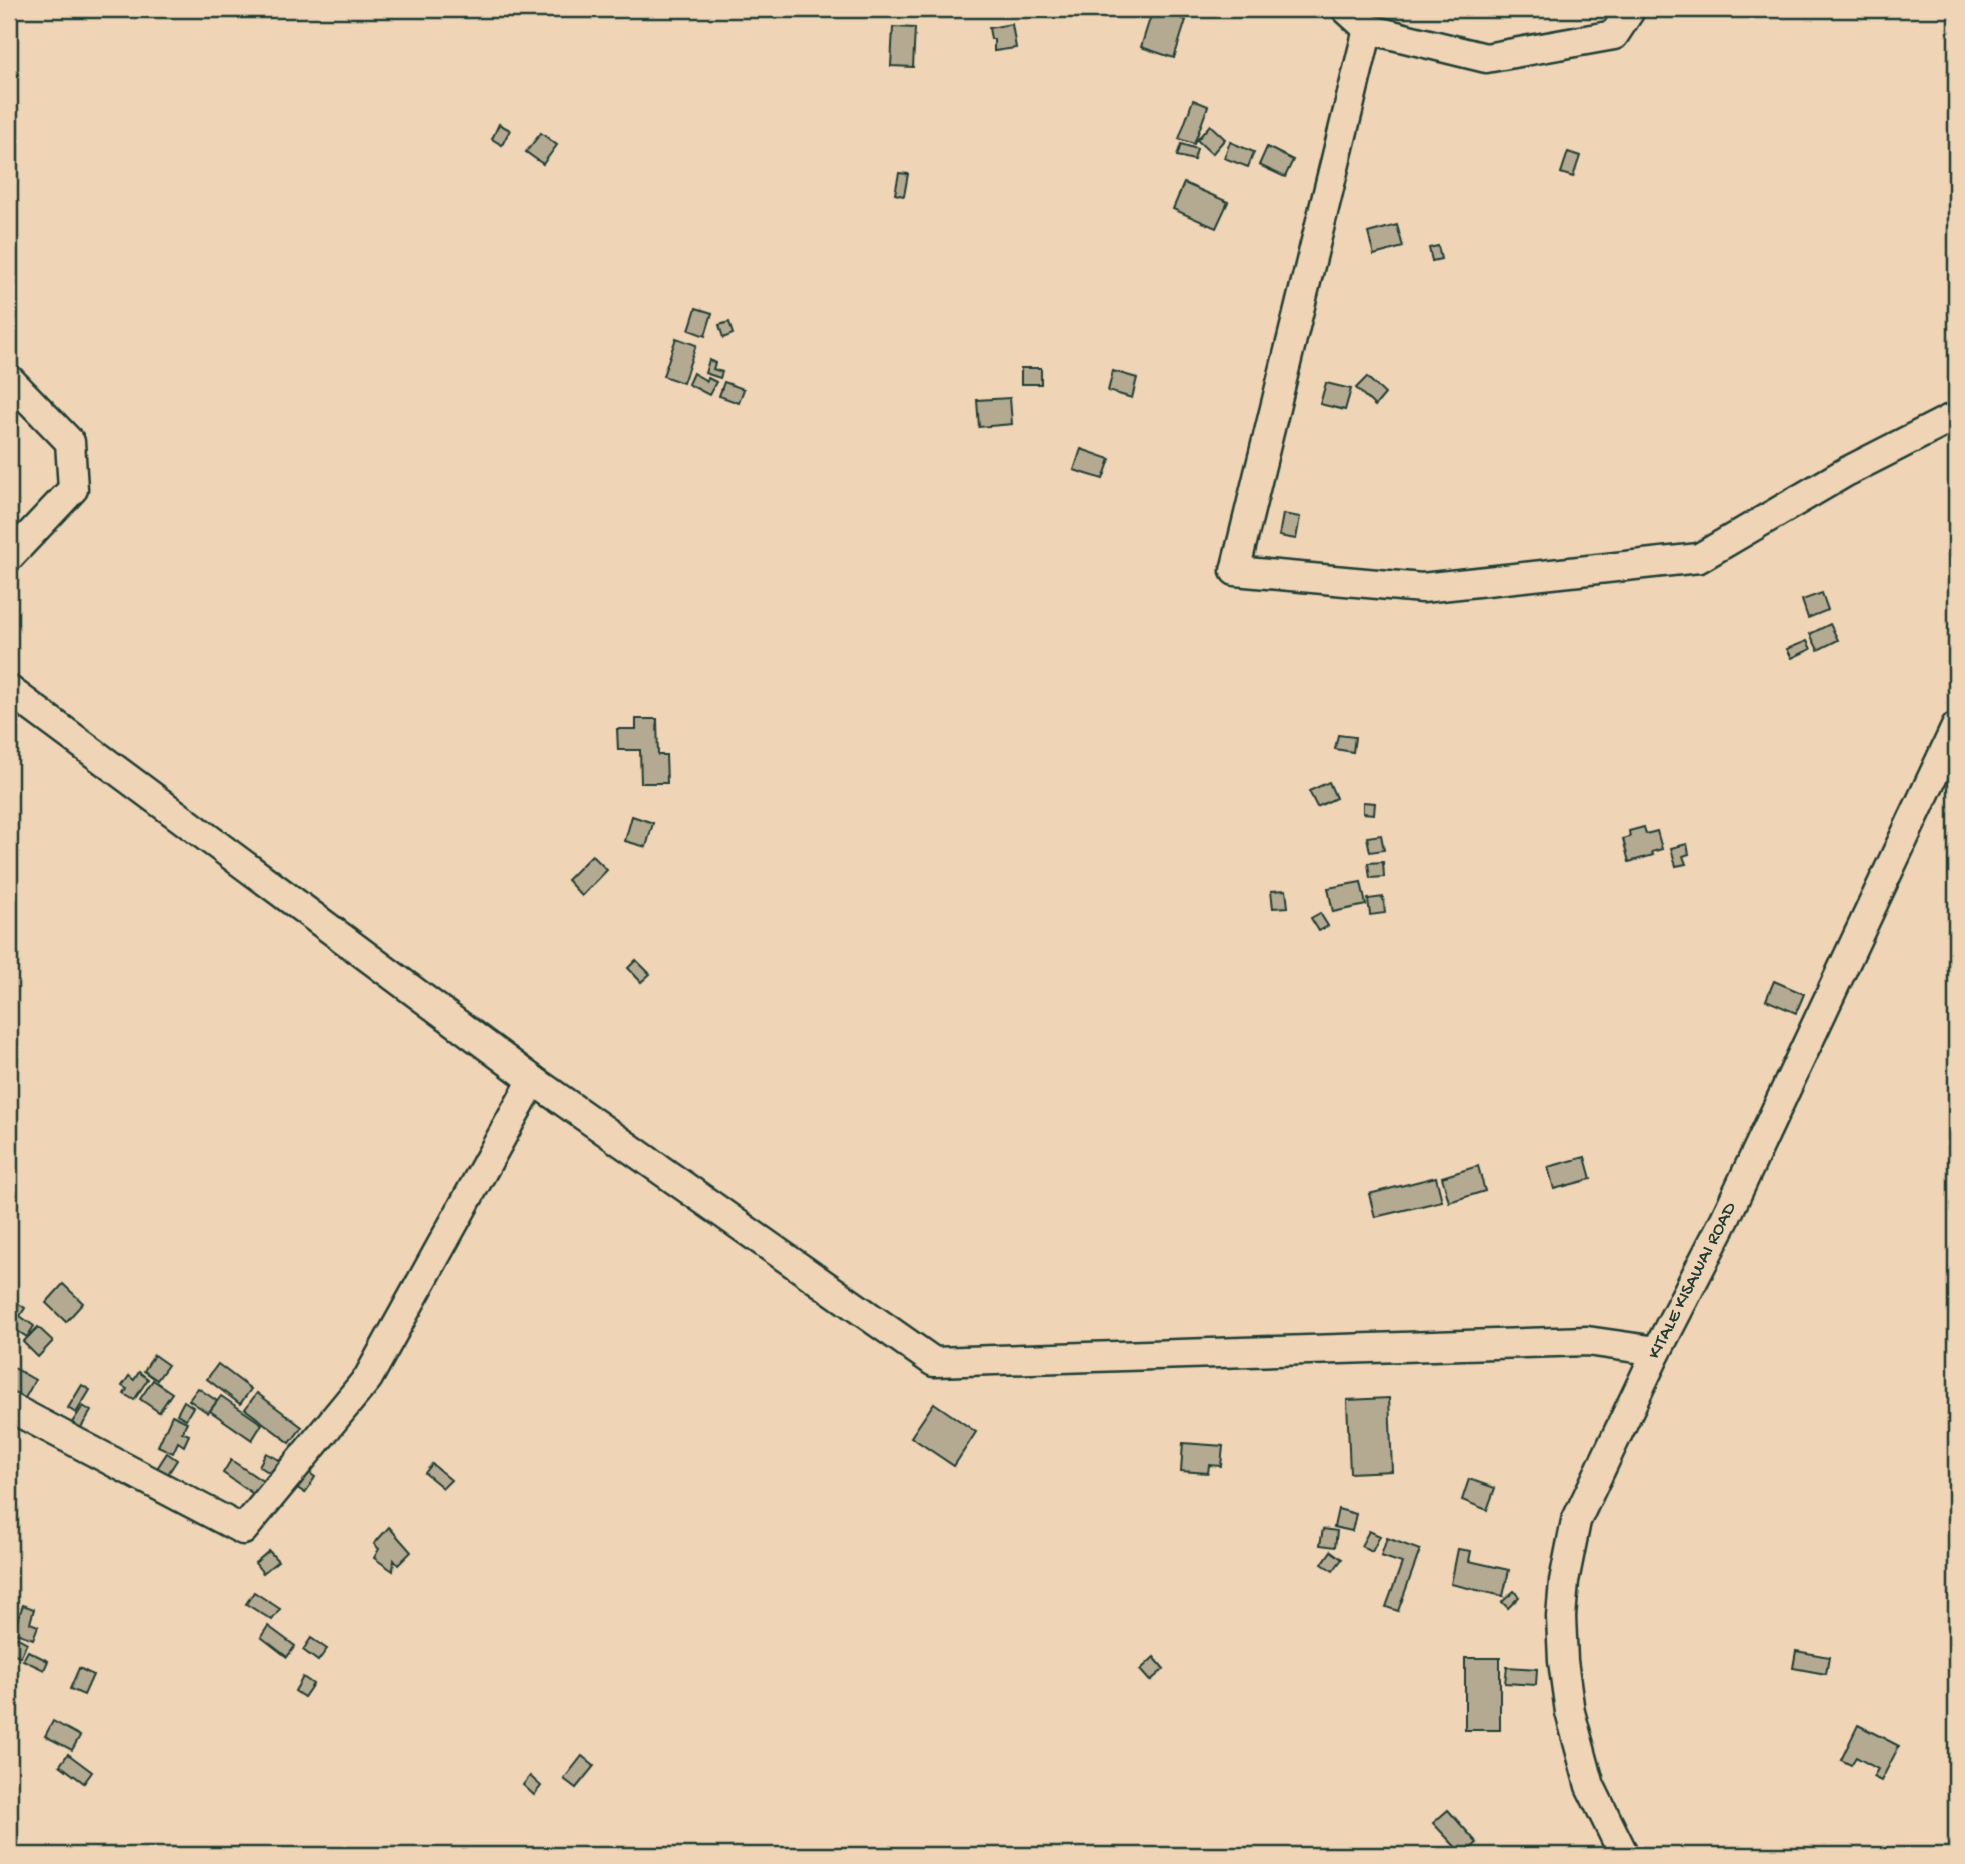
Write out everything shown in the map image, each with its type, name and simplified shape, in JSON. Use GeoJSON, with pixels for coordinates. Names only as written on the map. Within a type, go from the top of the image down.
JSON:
{"type":"FeatureCollection","features":[{"type":"Feature","properties":{"kind":"street"},"geometry":{"type":"LineString","coordinates":[[1346,9],[1368,29],[1486,58],[1614,35],[1631,9]]}},
{"type":"Feature","properties":{"kind":"street"},"geometry":{"type":"LineString","coordinates":[[1368,29],[1235,571],[1422,588],[1699,558],[1846,472],[1956,416]]}},
{"type":"Feature","properties":{"kind":"street"},"geometry":{"type":"LineString","coordinates":[[9,379],[70,442],[73,489],[9,557]]}},
{"type":"Feature","properties":{"kind":"street"},"geometry":{"type":"LineString","coordinates":[[9,690],[533,1080],[934,1362],[1587,1341],[1657,1350]]}},
{"type":"Feature","properties":{"kind":"street","name":"KITALE KISAWAI ROAD"},"geometry":{"type":"LineString","coordinates":[[1624,1855],[1590,1786],[1573,1725],[1563,1661],[1561,1617],[1564,1581],[1576,1521],[1657,1350],[1725,1219],[1956,727]]}},
{"type":"Feature","properties":{"kind":"street"},"geometry":{"type":"LineString","coordinates":[[9,1407],[243,1530],[368,1378],[533,1080]]}},
{"type":"Feature","properties":{"kind":"building"},"geometry":{"type":"Polygon","coordinates":[[[1153,9],[1186,20],[1174,58],[1141,47],[1153,9]]]}},
{"type":"Feature","properties":{"kind":"building"},"geometry":{"type":"Polygon","coordinates":[[[1012,24],[1016,48],[994,51],[994,39],[991,39],[989,28],[1012,24]]]}},
{"type":"Feature","properties":{"kind":"building"},"geometry":{"type":"Polygon","coordinates":[[[893,27],[915,28],[913,67],[891,66],[893,27]]]}},
{"type":"Feature","properties":{"kind":"building"},"geometry":{"type":"Polygon","coordinates":[[[1193,100],[1208,106],[1194,144],[1179,139],[1193,100]]]}},
{"type":"Feature","properties":{"kind":"building"},"geometry":{"type":"Polygon","coordinates":[[[499,124],[510,130],[502,145],[492,139],[499,124]]]}},
{"type":"Feature","properties":{"kind":"building"},"geometry":{"type":"Polygon","coordinates":[[[1210,125],[1225,139],[1212,154],[1197,140],[1210,125]]]}},
{"type":"Feature","properties":{"kind":"building"},"geometry":{"type":"Polygon","coordinates":[[[541,133],[557,145],[543,164],[526,152],[541,133]]]}},
{"type":"Feature","properties":{"kind":"building"},"geometry":{"type":"Polygon","coordinates":[[[1230,142],[1254,152],[1248,167],[1224,158],[1230,142]]]}},
{"type":"Feature","properties":{"kind":"building"},"geometry":{"type":"Polygon","coordinates":[[[1181,144],[1197,149],[1194,160],[1177,156],[1181,144]]]}},
{"type":"Feature","properties":{"kind":"building"},"geometry":{"type":"Polygon","coordinates":[[[1267,147],[1293,160],[1285,177],[1259,165],[1267,147]]]}},
{"type":"Feature","properties":{"kind":"building"},"geometry":{"type":"Polygon","coordinates":[[[1568,152],[1580,156],[1573,177],[1561,173],[1568,152]]]}},
{"type":"Feature","properties":{"kind":"building"},"geometry":{"type":"Polygon","coordinates":[[[899,173],[908,174],[904,196],[895,194],[899,173]]]}},
{"type":"Feature","properties":{"kind":"building"},"geometry":{"type":"Polygon","coordinates":[[[1184,183],[1228,202],[1216,228],[1173,209],[1184,183]]]}},
{"type":"Feature","properties":{"kind":"building"},"geometry":{"type":"Polygon","coordinates":[[[1397,225],[1403,247],[1374,255],[1368,233],[1397,225]]]}},
{"type":"Feature","properties":{"kind":"building"},"geometry":{"type":"Polygon","coordinates":[[[1438,246],[1441,259],[1432,261],[1429,248],[1438,246]]]}},
{"type":"Feature","properties":{"kind":"building"},"geometry":{"type":"Polygon","coordinates":[[[696,308],[712,313],[705,336],[689,330],[696,308]]]}},
{"type":"Feature","properties":{"kind":"building"},"geometry":{"type":"Polygon","coordinates":[[[729,322],[733,334],[723,338],[719,325],[729,322]]]}},
{"type":"Feature","properties":{"kind":"building"},"geometry":{"type":"Polygon","coordinates":[[[676,338],[696,345],[683,383],[663,376],[676,338]]]}},
{"type":"Feature","properties":{"kind":"building"},"geometry":{"type":"Polygon","coordinates":[[[709,360],[715,363],[713,369],[722,372],[720,378],[705,373],[709,360]]]}},
{"type":"Feature","properties":{"kind":"building"},"geometry":{"type":"Polygon","coordinates":[[[1021,368],[1041,368],[1041,384],[1021,384],[1021,368]]]}},
{"type":"Feature","properties":{"kind":"building"},"geometry":{"type":"Polygon","coordinates":[[[1113,371],[1137,378],[1132,398],[1108,391],[1113,371]]]}},
{"type":"Feature","properties":{"kind":"building"},"geometry":{"type":"Polygon","coordinates":[[[693,373],[707,381],[708,378],[716,382],[709,395],[688,384],[693,373]]]}},
{"type":"Feature","properties":{"kind":"building"},"geometry":{"type":"Polygon","coordinates":[[[1367,377],[1385,394],[1375,406],[1356,388],[1367,377]]]}},
{"type":"Feature","properties":{"kind":"building"},"geometry":{"type":"Polygon","coordinates":[[[724,382],[744,389],[739,403],[719,396],[724,382]]]}},
{"type":"Feature","properties":{"kind":"building"},"geometry":{"type":"Polygon","coordinates":[[[1326,383],[1351,389],[1345,410],[1320,404],[1326,383]]]}},
{"type":"Feature","properties":{"kind":"building"},"geometry":{"type":"Polygon","coordinates":[[[1010,398],[1012,424],[979,427],[977,400],[1010,398]]]}},
{"type":"Feature","properties":{"kind":"building"},"geometry":{"type":"Polygon","coordinates":[[[1081,449],[1110,459],[1103,479],[1074,470],[1081,449]]]}},
{"type":"Feature","properties":{"kind":"building"},"geometry":{"type":"Polygon","coordinates":[[[1283,514],[1300,517],[1296,539],[1279,536],[1283,514]]]}},
{"type":"Feature","properties":{"kind":"building"},"geometry":{"type":"Polygon","coordinates":[[[1822,593],[1828,610],[1808,618],[1802,600],[1822,593]]]}},
{"type":"Feature","properties":{"kind":"building"},"geometry":{"type":"Polygon","coordinates":[[[1830,624],[1838,640],[1818,650],[1810,634],[1830,624]]]}},
{"type":"Feature","properties":{"kind":"building"},"geometry":{"type":"Polygon","coordinates":[[[1807,641],[1811,649],[1792,658],[1787,649],[1807,641]]]}},
{"type":"Feature","properties":{"kind":"building"},"geometry":{"type":"Polygon","coordinates":[[[636,719],[657,719],[658,755],[666,755],[667,783],[641,783],[640,750],[618,750],[617,729],[636,729],[636,719]]]}},
{"type":"Feature","properties":{"kind":"building"},"geometry":{"type":"Polygon","coordinates":[[[1338,735],[1355,737],[1353,752],[1335,749],[1338,735]]]}},
{"type":"Feature","properties":{"kind":"building"},"geometry":{"type":"Polygon","coordinates":[[[1329,782],[1336,798],[1317,807],[1309,791],[1329,782]]]}},
{"type":"Feature","properties":{"kind":"building"},"geometry":{"type":"Polygon","coordinates":[[[1363,802],[1375,803],[1374,814],[1363,813],[1363,802]]]}},
{"type":"Feature","properties":{"kind":"building"},"geometry":{"type":"Polygon","coordinates":[[[632,816],[653,823],[646,847],[625,841],[632,816]]]}},
{"type":"Feature","properties":{"kind":"building"},"geometry":{"type":"Polygon","coordinates":[[[1644,827],[1646,834],[1657,831],[1662,849],[1652,852],[1653,855],[1629,862],[1623,839],[1630,837],[1629,831],[1644,827]]]}},
{"type":"Feature","properties":{"kind":"building"},"geometry":{"type":"Polygon","coordinates":[[[1381,835],[1384,850],[1370,852],[1367,837],[1381,835]]]}},
{"type":"Feature","properties":{"kind":"building"},"geometry":{"type":"Polygon","coordinates":[[[1687,844],[1689,854],[1683,856],[1686,864],[1676,866],[1671,848],[1687,844]]]}},
{"type":"Feature","properties":{"kind":"building"},"geometry":{"type":"Polygon","coordinates":[[[592,855],[607,870],[582,896],[567,880],[592,855]]]}},
{"type":"Feature","properties":{"kind":"building"},"geometry":{"type":"Polygon","coordinates":[[[1383,862],[1384,877],[1370,878],[1368,863],[1383,862]]]}},
{"type":"Feature","properties":{"kind":"building"},"geometry":{"type":"Polygon","coordinates":[[[1361,882],[1366,905],[1333,912],[1328,888],[1361,882]]]}},
{"type":"Feature","properties":{"kind":"building"},"geometry":{"type":"Polygon","coordinates":[[[1286,890],[1288,907],[1273,908],[1271,891],[1286,890]]]}},
{"type":"Feature","properties":{"kind":"building"},"geometry":{"type":"Polygon","coordinates":[[[1383,897],[1385,913],[1370,915],[1368,899],[1383,897]]]}},
{"type":"Feature","properties":{"kind":"building"},"geometry":{"type":"Polygon","coordinates":[[[1320,913],[1328,926],[1319,931],[1311,918],[1320,913]]]}},
{"type":"Feature","properties":{"kind":"building"},"geometry":{"type":"Polygon","coordinates":[[[636,960],[650,974],[641,982],[628,968],[636,960]]]}},
{"type":"Feature","properties":{"kind":"building"},"geometry":{"type":"Polygon","coordinates":[[[1774,981],[1804,994],[1796,1013],[1766,1000],[1774,981]]]}},
{"type":"Feature","properties":{"kind":"building"},"geometry":{"type":"Polygon","coordinates":[[[1585,1157],[1591,1179],[1554,1189],[1548,1167],[1585,1157]]]}},
{"type":"Feature","properties":{"kind":"building"},"geometry":{"type":"Polygon","coordinates":[[[1478,1166],[1485,1191],[1449,1202],[1442,1177],[1478,1166]]]}},
{"type":"Feature","properties":{"kind":"building"},"geometry":{"type":"Polygon","coordinates":[[[1436,1177],[1442,1201],[1375,1217],[1369,1194],[1436,1177]]]}},
{"type":"Feature","properties":{"kind":"building"},"geometry":{"type":"Polygon","coordinates":[[[63,1284],[83,1303],[66,1322],[46,1303],[63,1284]]]}},
{"type":"Feature","properties":{"kind":"building"},"geometry":{"type":"Polygon","coordinates":[[[9,1297],[25,1308],[20,1316],[34,1326],[27,1337],[13,1328],[9,1335],[9,1297]]]}},
{"type":"Feature","properties":{"kind":"building"},"geometry":{"type":"Polygon","coordinates":[[[38,1327],[53,1341],[38,1357],[23,1342],[38,1327]]]}},
{"type":"Feature","properties":{"kind":"building"},"geometry":{"type":"Polygon","coordinates":[[[154,1355],[168,1365],[157,1380],[144,1371],[154,1355]]]}},
{"type":"Feature","properties":{"kind":"building"},"geometry":{"type":"Polygon","coordinates":[[[218,1364],[251,1389],[240,1404],[207,1379],[218,1364]]]}},
{"type":"Feature","properties":{"kind":"building"},"geometry":{"type":"Polygon","coordinates":[[[9,1365],[35,1380],[23,1402],[9,1394],[9,1365]]]}},
{"type":"Feature","properties":{"kind":"building"},"geometry":{"type":"Polygon","coordinates":[[[139,1372],[148,1379],[134,1400],[124,1394],[127,1389],[122,1386],[129,1376],[134,1380],[139,1372]]]}},
{"type":"Feature","properties":{"kind":"building"},"geometry":{"type":"Polygon","coordinates":[[[153,1380],[172,1393],[159,1412],[140,1399],[153,1380]]]}},
{"type":"Feature","properties":{"kind":"building"},"geometry":{"type":"Polygon","coordinates":[[[82,1385],[90,1390],[76,1413],[68,1408],[82,1385]]]}},
{"type":"Feature","properties":{"kind":"building"},"geometry":{"type":"Polygon","coordinates":[[[198,1388],[217,1401],[208,1413],[189,1400],[198,1388]]]}},
{"type":"Feature","properties":{"kind":"building"},"geometry":{"type":"Polygon","coordinates":[[[257,1393],[302,1427],[290,1443],[245,1409],[257,1393]]]}},
{"type":"Feature","properties":{"kind":"building"},"geometry":{"type":"Polygon","coordinates":[[[221,1396],[262,1424],[252,1440],[210,1411],[221,1396]]]}},
{"type":"Feature","properties":{"kind":"building"},"geometry":{"type":"Polygon","coordinates":[[[1389,1398],[1392,1471],[1350,1473],[1347,1400],[1389,1398]]]}},
{"type":"Feature","properties":{"kind":"building"},"geometry":{"type":"Polygon","coordinates":[[[184,1401],[193,1407],[186,1419],[177,1414],[184,1401]]]}},
{"type":"Feature","properties":{"kind":"building"},"geometry":{"type":"Polygon","coordinates":[[[934,1403],[976,1432],[954,1466],[911,1437],[934,1403]]]}},
{"type":"Feature","properties":{"kind":"building"},"geometry":{"type":"Polygon","coordinates":[[[83,1406],[91,1411],[80,1429],[71,1424],[83,1406]]]}},
{"type":"Feature","properties":{"kind":"building"},"geometry":{"type":"Polygon","coordinates":[[[172,1415],[187,1422],[182,1432],[189,1435],[184,1446],[178,1442],[173,1453],[158,1446],[172,1415]]]}},
{"type":"Feature","properties":{"kind":"building"},"geometry":{"type":"Polygon","coordinates":[[[1183,1443],[1223,1446],[1221,1466],[1209,1465],[1208,1473],[1181,1471],[1183,1443]]]}},
{"type":"Feature","properties":{"kind":"building"},"geometry":{"type":"Polygon","coordinates":[[[167,1453],[177,1460],[166,1477],[156,1470],[167,1453]]]}},
{"type":"Feature","properties":{"kind":"building"},"geometry":{"type":"Polygon","coordinates":[[[266,1453],[281,1461],[273,1475],[259,1466],[266,1453]]]}},
{"type":"Feature","properties":{"kind":"building"},"geometry":{"type":"Polygon","coordinates":[[[231,1460],[264,1482],[255,1495],[223,1473],[231,1460]]]}},
{"type":"Feature","properties":{"kind":"building"},"geometry":{"type":"Polygon","coordinates":[[[432,1464],[451,1480],[443,1488],[425,1473],[432,1464]]]}},
{"type":"Feature","properties":{"kind":"building"},"geometry":{"type":"Polygon","coordinates":[[[304,1469],[315,1477],[305,1493],[293,1485],[304,1469]]]}},
{"type":"Feature","properties":{"kind":"building"},"geometry":{"type":"Polygon","coordinates":[[[1469,1479],[1495,1488],[1487,1510],[1462,1500],[1469,1479]]]}},
{"type":"Feature","properties":{"kind":"building"},"geometry":{"type":"Polygon","coordinates":[[[1338,1509],[1356,1514],[1352,1531],[1334,1527],[1338,1509]]]}},
{"type":"Feature","properties":{"kind":"building"},"geometry":{"type":"Polygon","coordinates":[[[389,1527],[411,1552],[398,1565],[394,1560],[393,1571],[374,1558],[379,1549],[374,1544],[389,1527]]]}},
{"type":"Feature","properties":{"kind":"building"},"geometry":{"type":"Polygon","coordinates":[[[1323,1529],[1337,1531],[1335,1547],[1320,1545],[1323,1529]]]}},
{"type":"Feature","properties":{"kind":"building"},"geometry":{"type":"Polygon","coordinates":[[[1369,1531],[1380,1536],[1372,1552],[1361,1546],[1369,1531]]]}},
{"type":"Feature","properties":{"kind":"building"},"geometry":{"type":"Polygon","coordinates":[[[1387,1538],[1420,1550],[1398,1611],[1386,1607],[1402,1563],[1381,1556],[1387,1538]]]}},
{"type":"Feature","properties":{"kind":"building"},"geometry":{"type":"Polygon","coordinates":[[[1458,1549],[1471,1551],[1469,1561],[1509,1570],[1503,1596],[1451,1584],[1458,1549]]]}},
{"type":"Feature","properties":{"kind":"building"},"geometry":{"type":"Polygon","coordinates":[[[269,1551],[278,1561],[263,1573],[255,1563],[269,1551]]]}},
{"type":"Feature","properties":{"kind":"building"},"geometry":{"type":"Polygon","coordinates":[[[1331,1551],[1342,1559],[1333,1571],[1322,1564],[1331,1551]]]}},
{"type":"Feature","properties":{"kind":"building"},"geometry":{"type":"Polygon","coordinates":[[[1514,1591],[1519,1597],[1508,1608],[1502,1602],[1514,1591]]]}},
{"type":"Feature","properties":{"kind":"building"},"geometry":{"type":"Polygon","coordinates":[[[254,1592],[280,1609],[272,1620],[246,1604],[254,1592]]]}},
{"type":"Feature","properties":{"kind":"building"},"geometry":{"type":"Polygon","coordinates":[[[23,1605],[34,1609],[30,1623],[38,1626],[33,1639],[13,1632],[23,1605]]]}},
{"type":"Feature","properties":{"kind":"building"},"geometry":{"type":"Polygon","coordinates":[[[268,1626],[295,1646],[287,1657],[261,1637],[268,1626]]]}},
{"type":"Feature","properties":{"kind":"building"},"geometry":{"type":"Polygon","coordinates":[[[9,1633],[27,1643],[20,1657],[9,1650],[9,1633]]]}},
{"type":"Feature","properties":{"kind":"building"},"geometry":{"type":"Polygon","coordinates":[[[311,1638],[327,1649],[318,1661],[303,1650],[311,1638]]]}},
{"type":"Feature","properties":{"kind":"building"},"geometry":{"type":"Polygon","coordinates":[[[28,1651],[48,1661],[44,1670],[23,1660],[28,1651]]]}},
{"type":"Feature","properties":{"kind":"building"},"geometry":{"type":"Polygon","coordinates":[[[1796,1651],[1829,1657],[1826,1674],[1793,1668],[1796,1651]]]}},
{"type":"Feature","properties":{"kind":"building"},"geometry":{"type":"Polygon","coordinates":[[[1154,1657],[1164,1669],[1150,1681],[1140,1670],[1154,1657]]]}},
{"type":"Feature","properties":{"kind":"building"},"geometry":{"type":"Polygon","coordinates":[[[1465,1658],[1500,1658],[1500,1730],[1465,1730],[1465,1658]]]}},
{"type":"Feature","properties":{"kind":"building"},"geometry":{"type":"Polygon","coordinates":[[[1507,1667],[1537,1669],[1536,1685],[1505,1683],[1507,1667]]]}},
{"type":"Feature","properties":{"kind":"building"},"geometry":{"type":"Polygon","coordinates":[[[79,1668],[93,1675],[84,1695],[70,1689],[79,1668]]]}},
{"type":"Feature","properties":{"kind":"building"},"geometry":{"type":"Polygon","coordinates":[[[303,1677],[313,1684],[304,1697],[295,1691],[303,1677]]]}},
{"type":"Feature","properties":{"kind":"building"},"geometry":{"type":"Polygon","coordinates":[[[53,1721],[80,1736],[72,1750],[45,1736],[53,1721]]]}},
{"type":"Feature","properties":{"kind":"building"},"geometry":{"type":"Polygon","coordinates":[[[1858,1725],[1899,1746],[1881,1781],[1873,1777],[1878,1769],[1856,1757],[1851,1765],[1841,1760],[1858,1725]]]}},
{"type":"Feature","properties":{"kind":"building"},"geometry":{"type":"Polygon","coordinates":[[[68,1754],[92,1772],[84,1783],[60,1765],[68,1754]]]}},
{"type":"Feature","properties":{"kind":"building"},"geometry":{"type":"Polygon","coordinates":[[[582,1756],[594,1766],[576,1788],[564,1779],[582,1756]]]}},
{"type":"Feature","properties":{"kind":"building"},"geometry":{"type":"Polygon","coordinates":[[[530,1776],[541,1786],[534,1795],[523,1785],[530,1776]]]}},
{"type":"Feature","properties":{"kind":"building"},"geometry":{"type":"Polygon","coordinates":[[[1448,1810],[1477,1843],[1463,1855],[1433,1823],[1448,1810]]]}}]}
